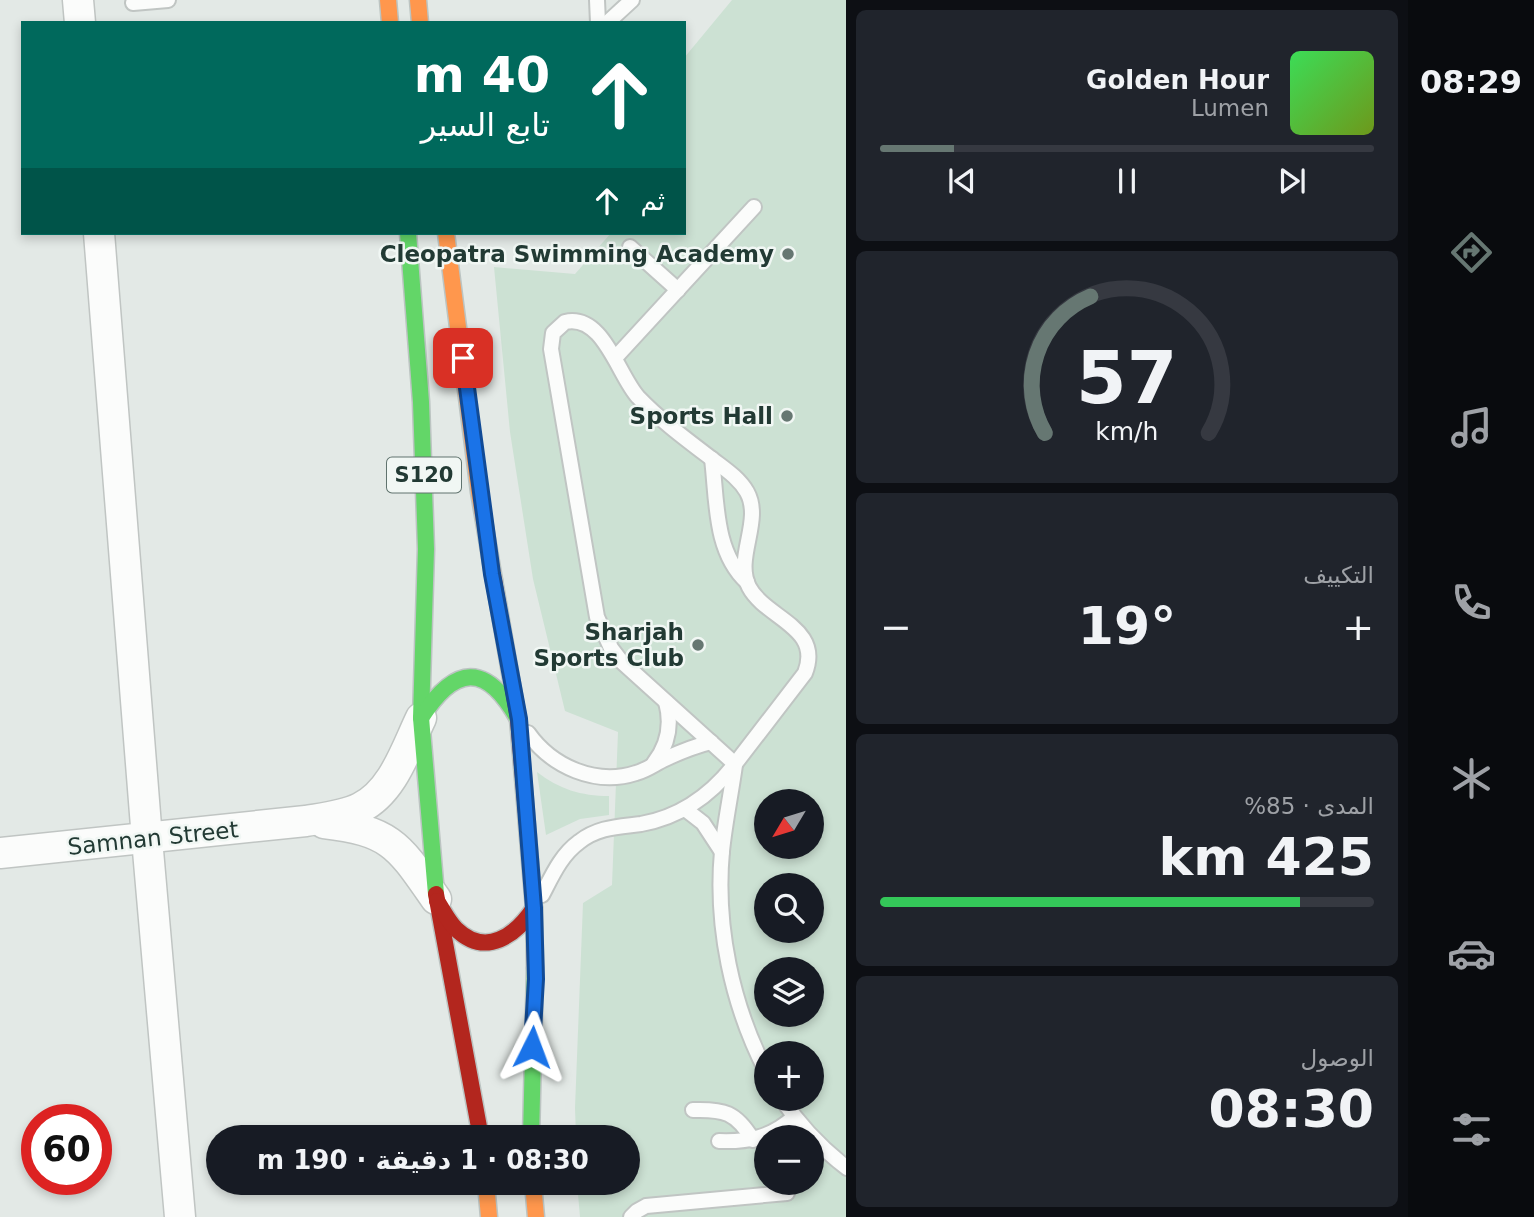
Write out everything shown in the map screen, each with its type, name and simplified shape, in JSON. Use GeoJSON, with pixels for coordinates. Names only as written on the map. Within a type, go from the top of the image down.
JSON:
{"type":"FeatureCollection","features":[{"type":"Feature","properties":{"kind":"main road"},"geometry":{"type":"LineString","coordinates":[[388,0],[390,21]]}},
{"type":"Feature","properties":{"kind":"main road"},"geometry":{"type":"LineString","coordinates":[[418,0],[421,21]]}},
{"type":"Feature","properties":{"kind":"main road","name":"S120"},"geometry":{"type":"LineString","coordinates":[[408,235],[421,402],[426,536],[421,718]]}},
{"type":"Feature","properties":{"kind":"main road","name":"S120"},"geometry":{"type":"LineString","coordinates":[[446,235],[479,492],[519,719]]}},
{"type":"Feature","properties":{"kind":"main road"},"geometry":{"type":"LineString","coordinates":[[479,1125],[436,899],[421,718],[440,690],[451,682],[464,678],[491,684],[502,693],[519,719],[534,908],[536,979],[531,1125]]}},
{"type":"Feature","properties":{"kind":"main road"},"geometry":{"type":"LineString","coordinates":[[436,899],[453,927],[465,937],[477,941],[502,939],[513,933],[534,908]]}},
{"type":"Feature","properties":{"kind":"main road"},"geometry":{"type":"LineString","coordinates":[[487,1195],[489,1217]]}},
{"type":"Feature","properties":{"kind":"main road"},"geometry":{"type":"LineString","coordinates":[[535,1195],[536,1217]]}},
{"type":"Feature","properties":{"kind":"street"},"geometry":{"type":"LineString","coordinates":[[78,0],[80,21]]}},
{"type":"Feature","properties":{"kind":"street"},"geometry":{"type":"LineString","coordinates":[[99,235],[180,1217]]}},
{"type":"Feature","properties":{"kind":"street","name":"Samnan Street"},"geometry":{"type":"LineString","coordinates":[[0,853],[306,821],[359,809],[374,800],[393,774],[421,718]]}},
{"type":"Feature","properties":{"kind":"street","name":"Samnan Street"},"geometry":{"type":"LineString","coordinates":[[306,821],[358,827],[388,841],[401,851],[436,899]]}},
{"type":"Feature","properties":{"kind":"lane"},"geometry":{"type":"LineString","coordinates":[[133,3],[168,0]]}},
{"type":"Feature","properties":{"kind":"lane"},"geometry":{"type":"LineString","coordinates":[[597,0],[598,21]]}},
{"type":"Feature","properties":{"kind":"lane"},"geometry":{"type":"LineString","coordinates":[[609,21],[632,0]]}},
{"type":"Feature","properties":{"kind":"lane"},"geometry":{"type":"LineString","coordinates":[[615,358],[754,207]]}},
{"type":"Feature","properties":{"kind":"lane"},"geometry":{"type":"LineString","coordinates":[[630,247],[678,290]]}},
{"type":"Feature","properties":{"kind":"lane"},"geometry":{"type":"LineString","coordinates":[[735,764],[621,661],[607,640],[597,617],[551,349],[553,333],[565,323],[573,320],[581,322],[596,333],[615,358],[625,380],[638,397],[747,491],[751,503],[745,562],[747,582]]}},
{"type":"Feature","properties":{"kind":"lane"},"geometry":{"type":"LineString","coordinates":[[534,908],[560,863],[578,842],[593,833],[614,826],[654,821],[685,809],[713,789],[779,707],[809,663],[806,641],[799,632],[756,597],[733,567],[724,549],[712,459]]}},
{"type":"Feature","properties":{"kind":"lane"},"geometry":{"type":"LineString","coordinates":[[651,766],[660,755],[669,729],[666,702]]}},
{"type":"Feature","properties":{"kind":"lane"},"geometry":{"type":"LineString","coordinates":[[519,719],[545,753],[578,772],[597,776],[616,777],[640,772],[696,746],[711,742]]}},
{"type":"Feature","properties":{"kind":"lane"},"geometry":{"type":"LineString","coordinates":[[735,764],[722,853],[723,924],[728,958],[746,1025],[754,1043]]}},
{"type":"Feature","properties":{"kind":"lane"},"geometry":{"type":"LineString","coordinates":[[685,809],[703,823],[722,853]]}},
{"type":"Feature","properties":{"kind":"lane"},"geometry":{"type":"LineString","coordinates":[[693,1110],[716,1109],[727,1112],[741,1123],[753,1140]]}},
{"type":"Feature","properties":{"kind":"lane"},"geometry":{"type":"LineString","coordinates":[[790,1111],[821,1147],[846,1168]]}},
{"type":"Feature","properties":{"kind":"lane"},"geometry":{"type":"LineString","coordinates":[[719,1141],[753,1140],[775,1132],[794,1117]]}},
{"type":"Feature","properties":{"kind":"lane"},"geometry":{"type":"LineString","coordinates":[[631,1217],[646,1206],[765,1195]]}},
{"type":"Feature","properties":{"kind":"green space","name":"Sharjah Sports Club"},"geometry":{"type":"Polygon","coordinates":[[[732,0],[846,0],[846,1217],[580,1217],[578,1195],[640,1195],[640,1125],[576,1125],[583,903],[612,885],[618,732],[565,711],[533,579],[510,432],[494,267],[575,274],[609,235],[686,235],[686,56],[732,0]]]}},
{"type":"Feature","properties":{"kind":"green space"},"geometry":{"type":"Polygon","coordinates":[[[537,772],[571,790],[589,795],[609,796],[609,815],[580,819],[546,835],[537,772]]]}},
{"type":"Feature","properties":{"kind":"traffic: fast"},"geometry":{"type":"LineString","coordinates":[[408,235],[421,402],[426,549],[421,718],[436,894]]}},
{"type":"Feature","properties":{"kind":"traffic: fast"},"geometry":{"type":"LineString","coordinates":[[421,718],[446,688],[458,680],[470,677],[494,687],[518,719]]}},
{"type":"Feature","properties":{"kind":"traffic: fast"},"geometry":{"type":"LineString","coordinates":[[531,1125],[535,968]]}},
{"type":"Feature","properties":{"kind":"traffic: slow"},"geometry":{"type":"LineString","coordinates":[[388,0],[390,21]]}},
{"type":"Feature","properties":{"kind":"traffic: slow"},"geometry":{"type":"LineString","coordinates":[[418,0],[420,21]]}},
{"type":"Feature","properties":{"kind":"traffic: slow"},"geometry":{"type":"LineString","coordinates":[[446,235],[479,492],[494,580]]}},
{"type":"Feature","properties":{"kind":"traffic: slow"},"geometry":{"type":"LineString","coordinates":[[487,1195],[489,1217]]}},
{"type":"Feature","properties":{"kind":"traffic: slow"},"geometry":{"type":"LineString","coordinates":[[534,1195],[536,1217]]}},
{"type":"Feature","properties":{"kind":"traffic: jam"},"geometry":{"type":"LineString","coordinates":[[494,580],[518,719],[534,908],[535,968]]}},
{"type":"Feature","properties":{"kind":"traffic: jam"},"geometry":{"type":"LineString","coordinates":[[436,894],[479,1125]]}},
{"type":"Feature","properties":{"kind":"traffic: jam"},"geometry":{"type":"LineString","coordinates":[[437,901],[456,929],[467,938],[478,942],[500,940],[518,927],[534,908]]}},
{"type":"Feature","properties":{"kind":"place","name":"Cleopatra Swimming Academy"},"geometry":{"type":"Point","coordinates":[788,254]}},
{"type":"Feature","properties":{"kind":"place","name":"Sports Hall"},"geometry":{"type":"Point","coordinates":[787,416]}},
{"type":"Feature","properties":{"kind":"place","name":"Sharjah Sports Club"},"geometry":{"type":"Point","coordinates":[698,645]}},
{"type":"Feature","properties":{"kind":"route"},"geometry":{"type":"LineString","coordinates":[[463,358],[479,492],[519,719],[534,908],[536,979],[532,1047]]}}]}
